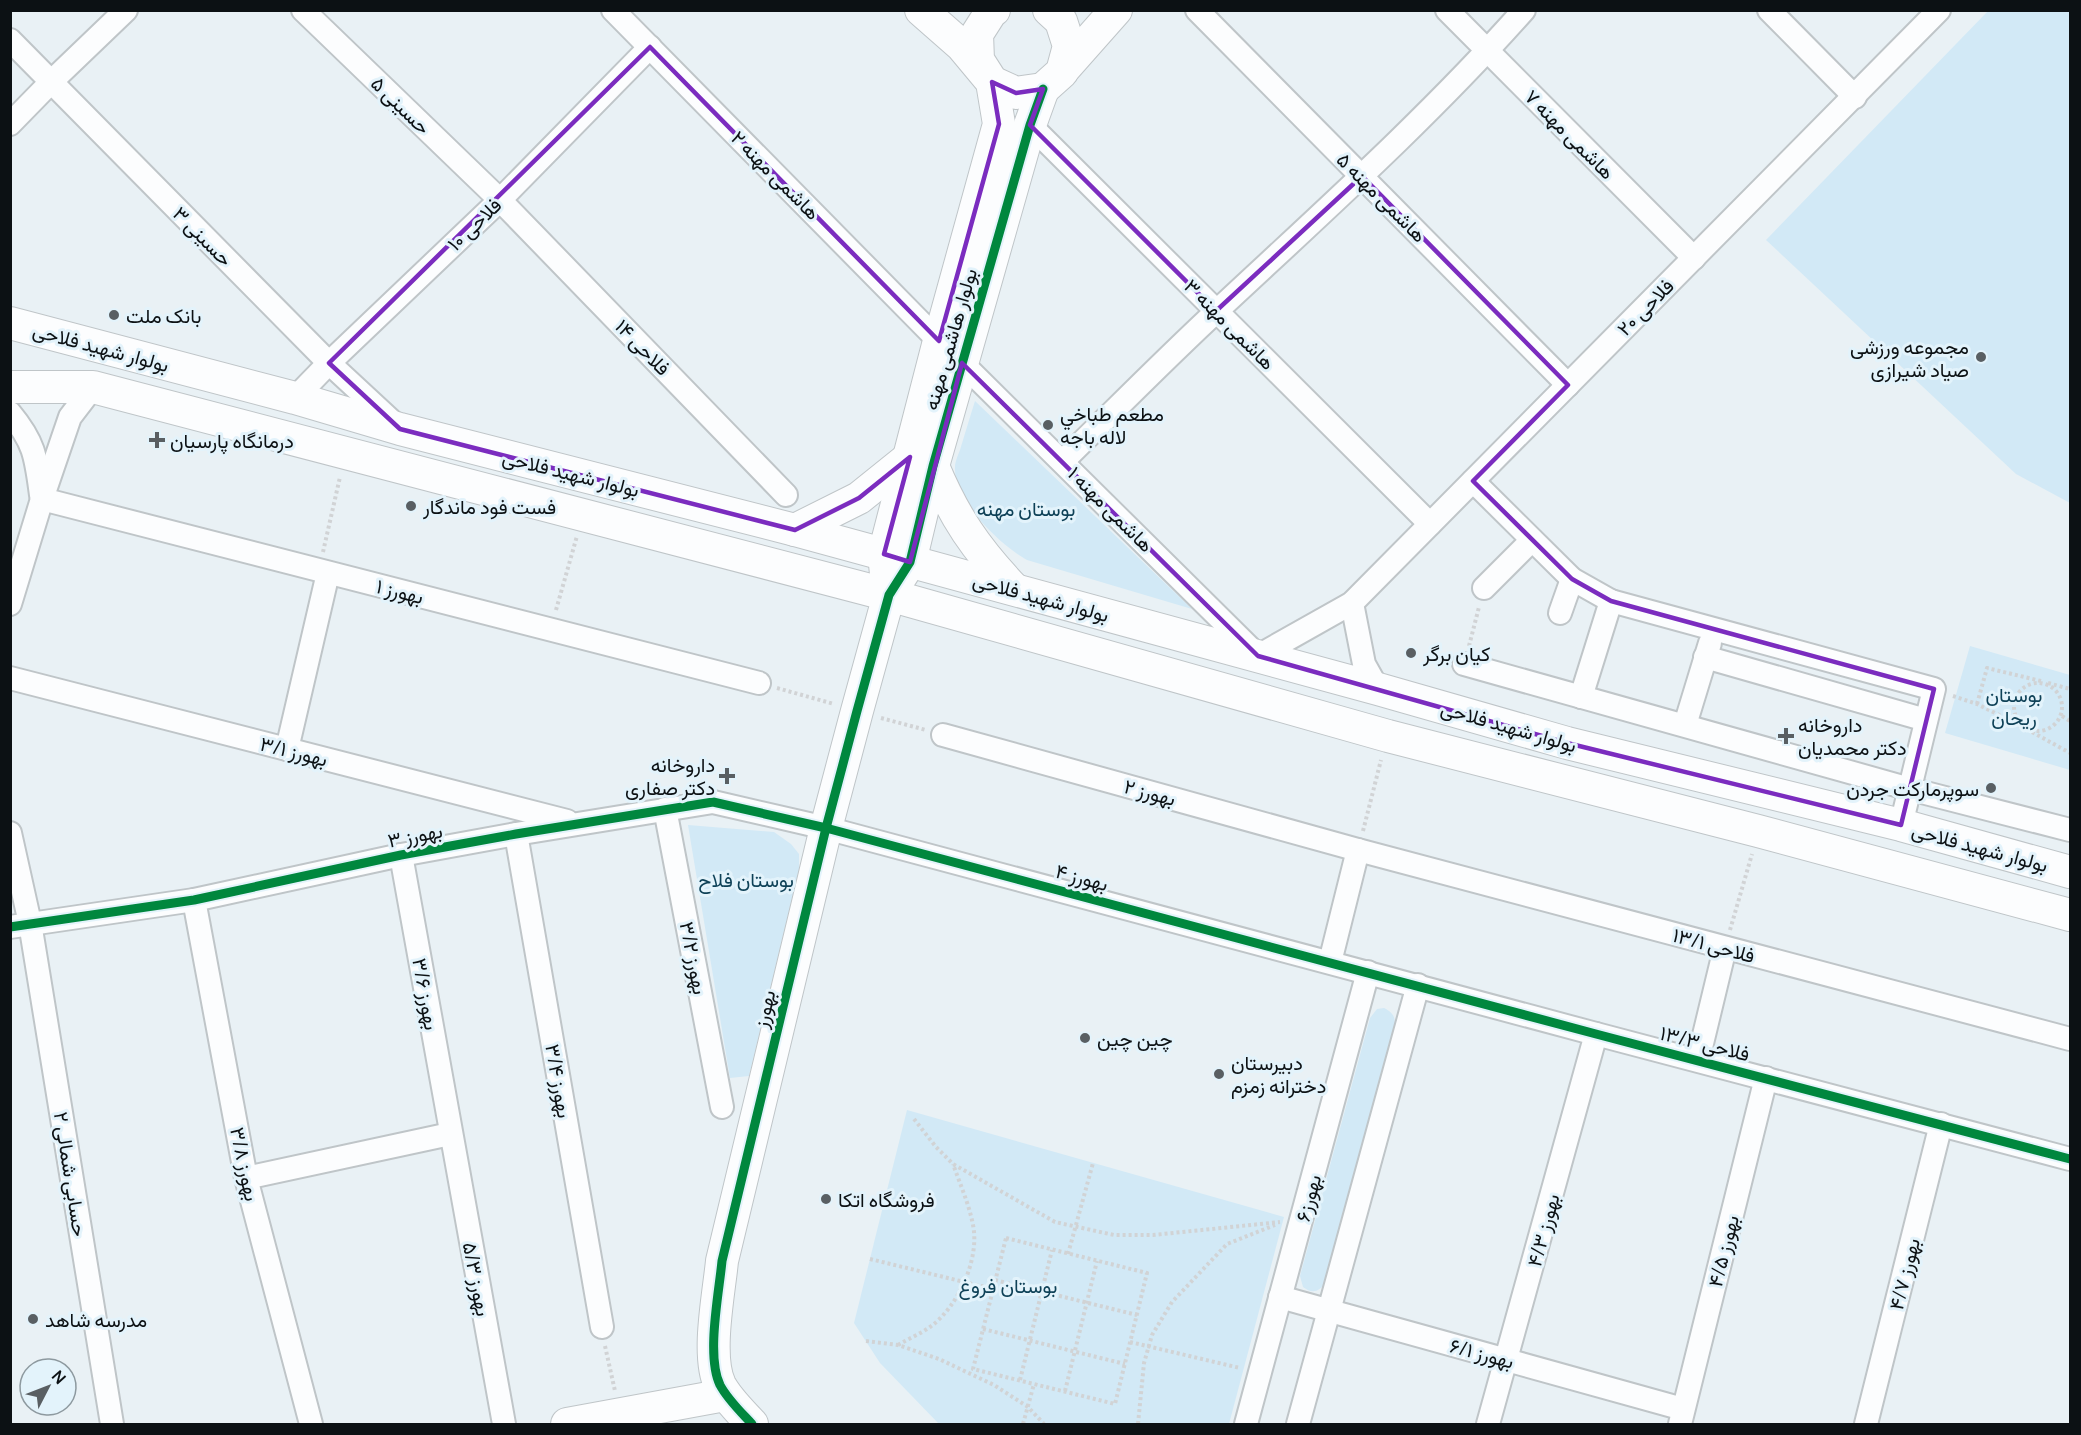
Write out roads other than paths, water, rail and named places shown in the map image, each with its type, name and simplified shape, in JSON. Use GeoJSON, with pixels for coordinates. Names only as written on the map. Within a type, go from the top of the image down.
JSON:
{"type":"FeatureCollection","features":[{"type":"Feature","properties":{"kind":"main road"},"geometry":{"type":"LineString","coordinates":[[921,10],[962,46],[992,82],[1016,93],[1052,81],[1069,46],[1061,21],[1049,10]]}},
{"type":"Feature","properties":{"kind":"main road"},"geometry":{"type":"LineString","coordinates":[[992,82],[978,60],[977,34],[994,10]]}},
{"type":"Feature","properties":{"kind":"main road","name":"بولوار هاشمی مهنه"},"geometry":{"type":"LineString","coordinates":[[921,462],[962,363],[1030,125],[1052,81],[1116,10]]}},
{"type":"Feature","properties":{"kind":"main road","name":"بولوار هاشمی مهنه"},"geometry":{"type":"LineString","coordinates":[[889,596],[921,462],[939,341],[999,124],[992,82]]}},
{"type":"Feature","properties":{"kind":"main road","name":"بولوار شهید فلاحی"},"geometry":{"type":"LineString","coordinates":[[10,322],[295,398],[400,429],[795,530],[1567,743],[1901,825],[2070,872]]}},
{"type":"Feature","properties":{"kind":"main road","name":"بولوار شهید فلاحی"},"geometry":{"type":"LineString","coordinates":[[10,387],[93,387],[889,596],[1388,736],[1758,831],[2070,915]]}},
{"type":"Feature","properties":{"kind":"main road"},"geometry":{"type":"LineString","coordinates":[[795,530],[859,498],[921,462],[965,531],[984,557],[1014,590]]}},
{"type":"Feature","properties":{"kind":"main road","name":"بهورز"},"geometry":{"type":"LineString","coordinates":[[752,1425],[725,1395],[718,1382],[714,1360],[722,1261],[826,828],[889,596]]}},
{"type":"Feature","properties":{"kind":"main road"},"geometry":{"type":"LineString","coordinates":[[567,1425],[725,1395]]}},
{"type":"Feature","properties":{"kind":"street"},"geometry":{"type":"LineString","coordinates":[[10,124],[126,10]]}},
{"type":"Feature","properties":{"kind":"street","name":"حسینی ۵"},"geometry":{"type":"LineString","coordinates":[[303,10],[500,200]]}},
{"type":"Feature","properties":{"kind":"street","name":"هاشمی مهنه ۵"},"geometry":{"type":"LineString","coordinates":[[1197,10],[1568,385]]}},
{"type":"Feature","properties":{"kind":"street","name":"هاشمی مهنه ۷"},"geometry":{"type":"LineString","coordinates":[[1447,10],[1694,258]]}},
{"type":"Feature","properties":{"kind":"street"},"geometry":{"type":"LineString","coordinates":[[1063,461],[1216,311],[1362,176],[1488,51],[1524,10]]}},
{"type":"Feature","properties":{"kind":"street"},"geometry":{"type":"LineString","coordinates":[[1769,10],[1855,97]]}},
{"type":"Feature","properties":{"kind":"street","name":"فلاحی ۲۰"},"geometry":{"type":"LineString","coordinates":[[1258,656],[1352,603],[1939,10]]}},
{"type":"Feature","properties":{"kind":"street","name":"هاشمی مهنه ۲"},"geometry":{"type":"LineString","coordinates":[[621,13],[650,47],[939,341]]}},
{"type":"Feature","properties":{"kind":"street","name":"حسینی ۳"},"geometry":{"type":"LineString","coordinates":[[10,40],[53,80],[174,208],[329,363],[400,429]]}},
{"type":"Feature","properties":{"kind":"street","name":"فلاحی ۱۰"},"geometry":{"type":"LineString","coordinates":[[295,398],[500,200],[650,47]]}},
{"type":"Feature","properties":{"kind":"street","name":"هاشمی مهنه ۳"},"geometry":{"type":"LineString","coordinates":[[1030,125],[1430,524]]}},
{"type":"Feature","properties":{"kind":"street","name":"فلاحی ۱۴"},"geometry":{"type":"LineString","coordinates":[[500,200],[786,495]]}},
{"type":"Feature","properties":{"kind":"street","name":"هاشمی مهنه ۱"},"geometry":{"type":"LineString","coordinates":[[962,363],[1258,656]]}},
{"type":"Feature","properties":{"kind":"street"},"geometry":{"type":"LineString","coordinates":[[10,604],[70,417],[93,387]]}},
{"type":"Feature","properties":{"kind":"street"},"geometry":{"type":"LineString","coordinates":[[10,413],[22,427],[36,454],[42,499]]}},
{"type":"Feature","properties":{"kind":"street"},"geometry":{"type":"LineString","coordinates":[[1473,481],[1572,579],[1611,601],[1934,690],[1901,825]]}},
{"type":"Feature","properties":{"kind":"street","name":"بهورز ۱"},"geometry":{"type":"LineString","coordinates":[[42,499],[759,683]]}},
{"type":"Feature","properties":{"kind":"street"},"geometry":{"type":"LineString","coordinates":[[1484,588],[1532,540]]}},
{"type":"Feature","properties":{"kind":"street"},"geometry":{"type":"LineString","coordinates":[[287,749],[323,571]]}},
{"type":"Feature","properties":{"kind":"street"},"geometry":{"type":"LineString","coordinates":[[1560,613],[1572,579]]}},
{"type":"Feature","properties":{"kind":"street"},"geometry":{"type":"LineString","coordinates":[[1581,697],[1611,601]]}},
{"type":"Feature","properties":{"kind":"street"},"geometry":{"type":"LineString","coordinates":[[1352,603],[1364,664],[1378,689]]}},
{"type":"Feature","properties":{"kind":"street"},"geometry":{"type":"LineString","coordinates":[[1686,726],[1714,630]]}},
{"type":"Feature","properties":{"kind":"street"},"geometry":{"type":"LineString","coordinates":[[1706,657],[1926,720]]}},
{"type":"Feature","properties":{"kind":"street"},"geometry":{"type":"LineString","coordinates":[[1464,664],[1910,789],[2070,830]]}},
{"type":"Feature","properties":{"kind":"street","name":"بهورز ۳/۱"},"geometry":{"type":"LineString","coordinates":[[10,678],[577,824]]}},
{"type":"Feature","properties":{"kind":"street","name":"بهورز ۲"},"geometry":{"type":"LineString","coordinates":[[943,735],[1358,850]]}},
{"type":"Feature","properties":{"kind":"street","name":"بهورز ۳"},"geometry":{"type":"LineString","coordinates":[[20,925],[194,900],[401,855],[713,802],[826,828]]}},
{"type":"Feature","properties":{"kind":"street","name":"بهورز ۳/۲"},"geometry":{"type":"LineString","coordinates":[[665,809],[722,1107]]}},
{"type":"Feature","properties":{"kind":"street","name":"بهورز ۴"},"geometry":{"type":"LineString","coordinates":[[826,828],[1330,962]]}},
{"type":"Feature","properties":{"kind":"street","name":"حسابی شمالی ۲"},"geometry":{"type":"LineString","coordinates":[[10,833],[20,925],[112,1425]]}},
{"type":"Feature","properties":{"kind":"street","name":"بهورز ۳/۴"},"geometry":{"type":"LineString","coordinates":[[516,834],[602,1327]]}},
{"type":"Feature","properties":{"kind":"street"},"geometry":{"type":"LineString","coordinates":[[1330,962],[1358,850]]}},
{"type":"Feature","properties":{"kind":"street","name":"فلاحی ۱۳/۱"},"geometry":{"type":"LineString","coordinates":[[1358,850],[2070,1039]]}},
{"type":"Feature","properties":{"kind":"street","name":"بهورز ۳/۶"},"geometry":{"type":"LineString","coordinates":[[401,855],[450,1134]]}},
{"type":"Feature","properties":{"kind":"street","name":"بهورز ۳/۸"},"geometry":{"type":"LineString","coordinates":[[194,900],[246,1178],[311,1425]]}},
{"type":"Feature","properties":{"kind":"street"},"geometry":{"type":"LineString","coordinates":[[1698,1060],[1725,948]]}},
{"type":"Feature","properties":{"kind":"street","name":"فلاحی ۱۳/۳"},"geometry":{"type":"LineString","coordinates":[[1330,962],[2070,1159]]}},
{"type":"Feature","properties":{"kind":"street","name":"بهورز۶"},"geometry":{"type":"LineString","coordinates":[[1246,1425],[1368,972]]}},
{"type":"Feature","properties":{"kind":"street"},"geometry":{"type":"LineString","coordinates":[[1298,1425],[1418,985]]}},
{"type":"Feature","properties":{"kind":"street","name":"بهورز ۴/۳"},"geometry":{"type":"LineString","coordinates":[[1488,1425],[1508,1360],[1596,1034]]}},
{"type":"Feature","properties":{"kind":"street","name":"بهورز ۴/۵"},"geometry":{"type":"LineString","coordinates":[[1681,1417],[1766,1078]]}},
{"type":"Feature","properties":{"kind":"street","name":"بهورز ۴/۷"},"geometry":{"type":"LineString","coordinates":[[1866,1425],[1941,1124]]}},
{"type":"Feature","properties":{"kind":"street"},"geometry":{"type":"LineString","coordinates":[[246,1178],[450,1134]]}},
{"type":"Feature","properties":{"kind":"street","name":"بهورز ۵/۳"},"geometry":{"type":"LineString","coordinates":[[450,1134],[504,1425]]}},
{"type":"Feature","properties":{"kind":"street","name":"بهورز ۶/۱"},"geometry":{"type":"LineString","coordinates":[[1280,1297],[1508,1360],[1681,1417]]}},
{"type":"Feature","properties":{"kind":"place","name":"بانک ملت"},"geometry":{"type":"Point","coordinates":[114,315]}},
{"type":"Feature","properties":{"kind":"place","name":"مجموعه ورزشی صیاد شیرازی"},"geometry":{"type":"Point","coordinates":[1981,357]}},
{"type":"Feature","properties":{"kind":"place","name":"مطعم طباخي لاله باجه"},"geometry":{"type":"Point","coordinates":[1048,425]}},
{"type":"Feature","properties":{"kind":"place","name":"درمانگاه پارسیان"},"geometry":{"type":"Point","coordinates":[157,440]}},
{"type":"Feature","properties":{"kind":"place","name":"فست فود ماندگار"},"geometry":{"type":"Point","coordinates":[411,506]}},
{"type":"Feature","properties":{"kind":"place","name":"کیان برگر"},"geometry":{"type":"Point","coordinates":[1411,653]}},
{"type":"Feature","properties":{"kind":"place","name":"داروخانه دکتر محمدیان"},"geometry":{"type":"Point","coordinates":[1786,736]}},
{"type":"Feature","properties":{"kind":"place","name":"داروخانه دکتر صفاری"},"geometry":{"type":"Point","coordinates":[727,776]}},
{"type":"Feature","properties":{"kind":"place","name":"سوپرمارکت جردن"},"geometry":{"type":"Point","coordinates":[1991,788]}},
{"type":"Feature","properties":{"kind":"place","name":"چین چین"},"geometry":{"type":"Point","coordinates":[1085,1038]}},
{"type":"Feature","properties":{"kind":"place","name":"دبیرستان دخترانه زمزم"},"geometry":{"type":"Point","coordinates":[1219,1074]}},
{"type":"Feature","properties":{"kind":"place","name":"فروشگاه اتکا"},"geometry":{"type":"Point","coordinates":[826,1199]}},
{"type":"Feature","properties":{"kind":"place","name":"مدرسه شاهد"},"geometry":{"type":"Point","coordinates":[33,1319]}},
{"type":"Feature","properties":{"kind":"park label","name":"بوستان مهنه"},"geometry":{"type":"Point","coordinates":[1026,508]}},
{"type":"Feature","properties":{"kind":"park label","name":"بوستان ریحان"},"geometry":{"type":"Point","coordinates":[2014,706]}},
{"type":"Feature","properties":{"kind":"park label","name":"بوستان فلاح"},"geometry":{"type":"Point","coordinates":[746,879]}},
{"type":"Feature","properties":{"kind":"park label","name":"بوستان فروغ"},"geometry":{"type":"Point","coordinates":[1008,1285]}}]}
